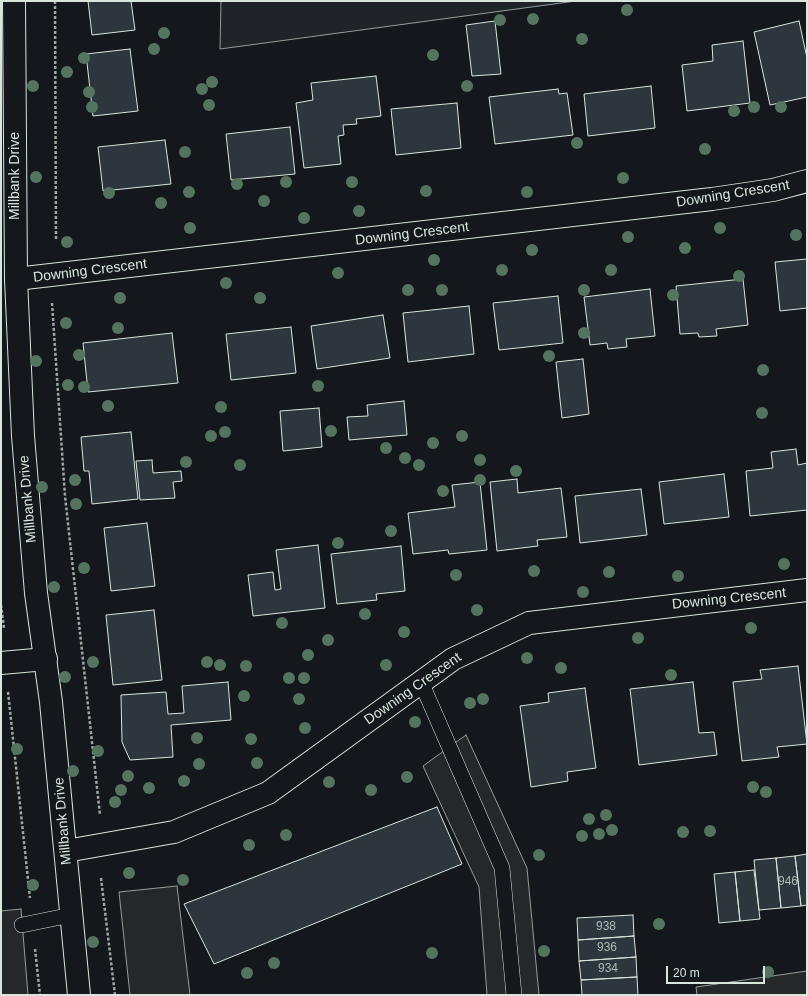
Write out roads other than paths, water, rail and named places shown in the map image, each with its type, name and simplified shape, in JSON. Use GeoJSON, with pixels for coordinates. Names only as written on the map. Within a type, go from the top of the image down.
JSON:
{"type":"FeatureCollection","features":[{"type":"Feature","properties":{"kind":"street","name":"Millbank Drive"},"geometry":{"type":"LineString","coordinates":[[14,1],[16,279],[23,444],[36,593],[46,659],[79,995]]}},
{"type":"Feature","properties":{"kind":"street","name":"Downing Crescent"},"geometry":{"type":"LineString","coordinates":[[16,279],[712,199],[773,190],[807,181]]}},
{"type":"Feature","properties":{"kind":"street","name":"Downing Crescent"},"geometry":{"type":"LineString","coordinates":[[66,851],[174,832],[268,793],[453,659],[529,623],[807,590]]}},
{"type":"Feature","properties":{"kind":"street"},"geometry":{"type":"LineString","coordinates":[[1,663],[46,659]]}},
{"type":"Feature","properties":{"kind":"lane"},"geometry":{"type":"LineString","coordinates":[[421,682],[502,868],[514,995]]}},
{"type":"Feature","properties":{"kind":"lane"},"geometry":{"type":"LineString","coordinates":[[27,924],[71,915]]}}]}
